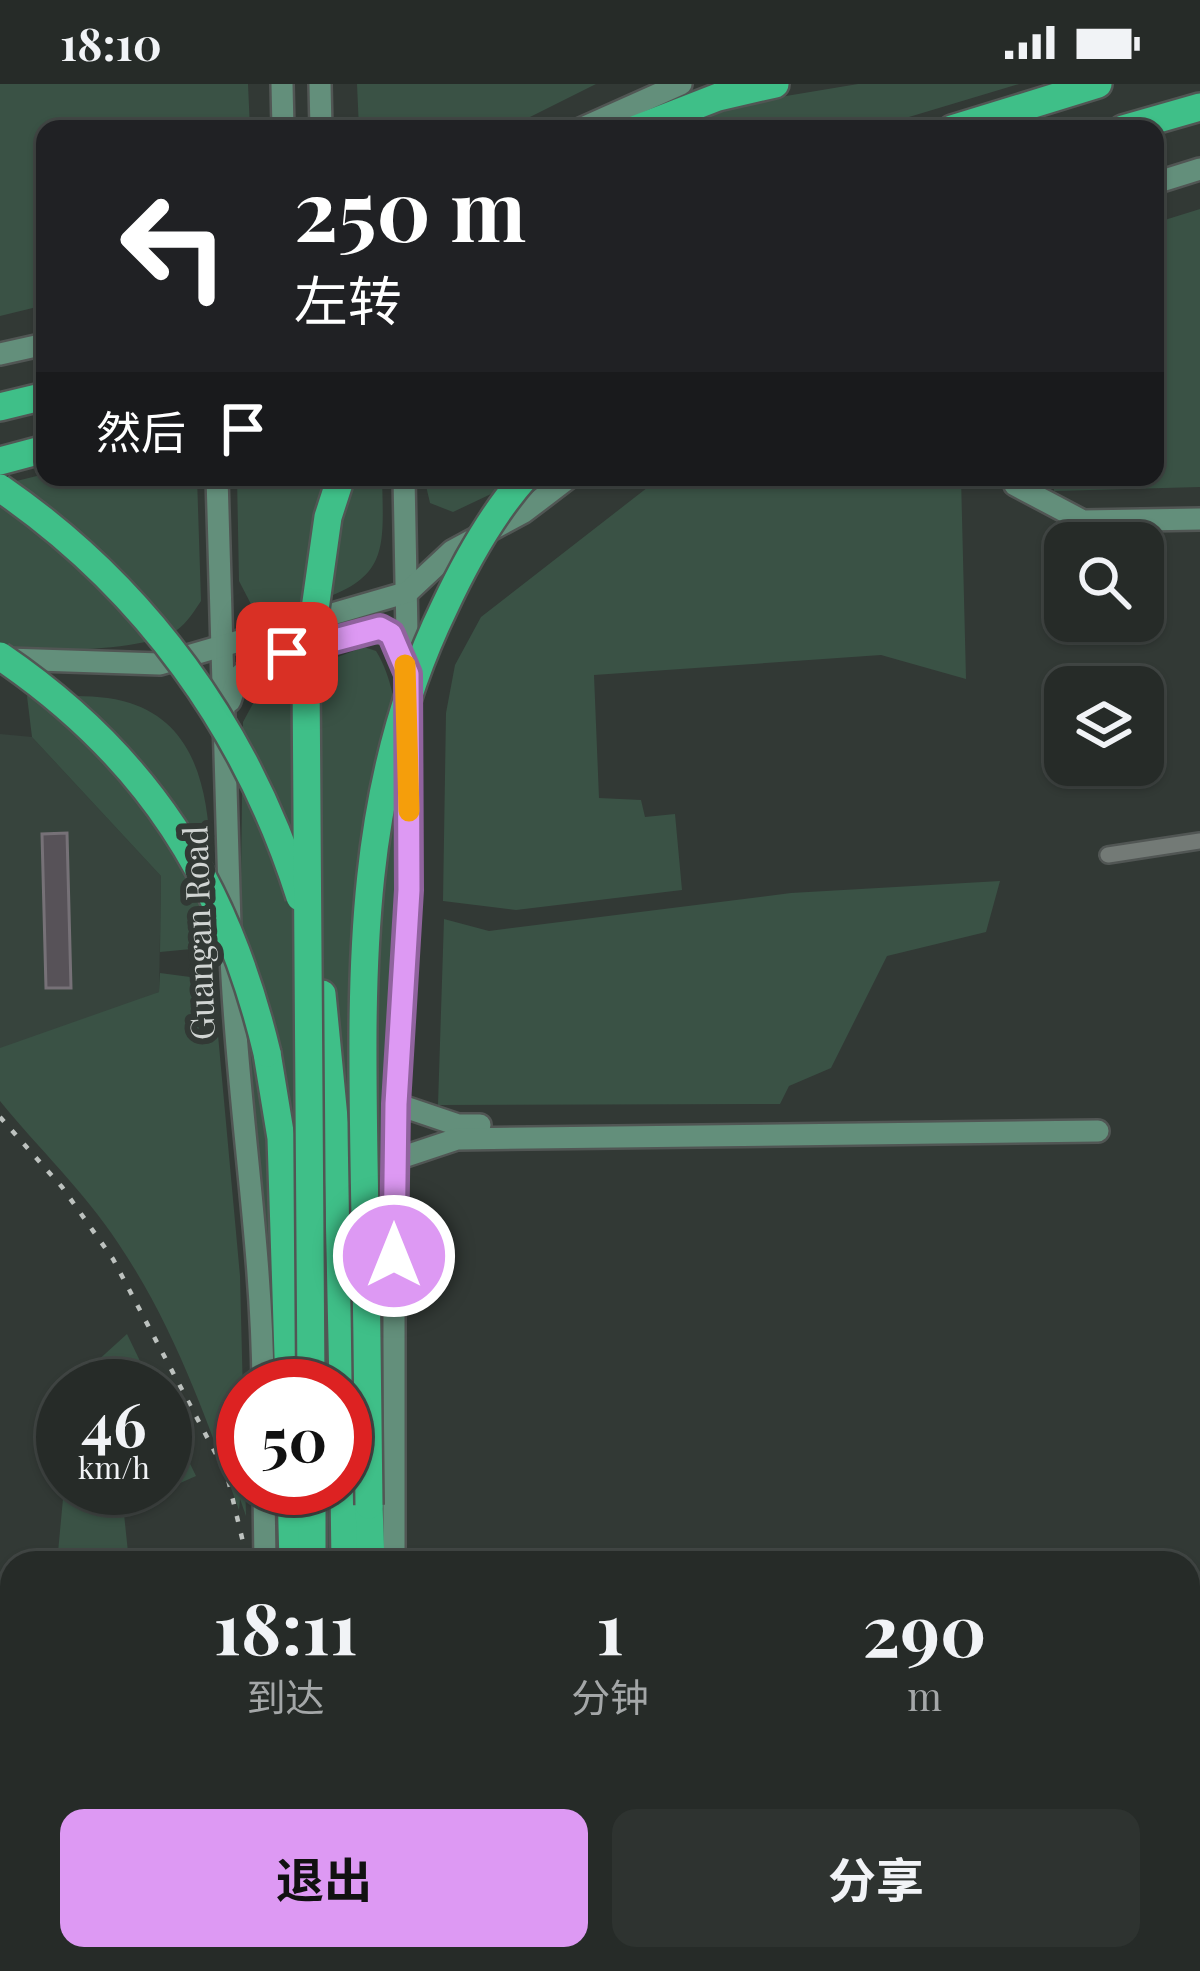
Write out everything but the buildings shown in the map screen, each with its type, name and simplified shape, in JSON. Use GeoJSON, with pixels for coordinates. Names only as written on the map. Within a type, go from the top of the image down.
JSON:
{"type":"FeatureCollection","features":[{"type":"Feature","properties":{"kind":"highway"},"geometry":{"type":"LineString","coordinates":[[659,120],[718,97],[775,84]]}},
{"type":"Feature","properties":{"kind":"highway"},"geometry":{"type":"LineString","coordinates":[[981,120],[1098,84]]}},
{"type":"Feature","properties":{"kind":"highway"},"geometry":{"type":"LineString","coordinates":[[1159,120],[1200,110]]}},
{"type":"Feature","properties":{"kind":"highway"},"geometry":{"type":"LineString","coordinates":[[1164,125],[1200,110]]}},
{"type":"Feature","properties":{"kind":"highway"},"geometry":{"type":"LineString","coordinates":[[0,407],[36,398]]}},
{"type":"Feature","properties":{"kind":"highway"},"geometry":{"type":"LineString","coordinates":[[0,460],[36,451]]}},
{"type":"Feature","properties":{"kind":"highway"},"geometry":{"type":"LineString","coordinates":[[311,1359],[306,673],[328,518],[338,486]]}},
{"type":"Feature","properties":{"kind":"highway"},"geometry":{"type":"LineString","coordinates":[[370,1551],[361,978],[375,818],[394,732],[436,625],[474,552],[519,486]]}},
{"type":"Feature","properties":{"kind":"highway"},"geometry":{"type":"LineString","coordinates":[[0,488],[82,551],[152,624],[220,717],[278,834],[309,928],[331,1048],[342,1359]]}},
{"type":"Feature","properties":{"kind":"highway"},"geometry":{"type":"LineString","coordinates":[[0,657],[74,712],[136,775],[192,854],[226,917],[255,1004],[281,1138],[288,1359]]}},
{"type":"Feature","properties":{"kind":"highway"},"geometry":{"type":"LineString","coordinates":[[292,1515],[293,1551]]}},
{"type":"Feature","properties":{"kind":"highway"},"geometry":{"type":"LineString","coordinates":[[312,1515],[312,1551]]}},
{"type":"Feature","properties":{"kind":"highway"},"geometry":{"type":"LineString","coordinates":[[344,1515],[345,1551]]}},
{"type":"Feature","properties":{"kind":"main road"},"geometry":{"type":"LineString","coordinates":[[282,84],[283,120]]}},
{"type":"Feature","properties":{"kind":"main road"},"geometry":{"type":"LineString","coordinates":[[320,84],[321,120]]}},
{"type":"Feature","properties":{"kind":"main road"},"geometry":{"type":"LineString","coordinates":[[600,120],[681,84]]}},
{"type":"Feature","properties":{"kind":"main road"},"geometry":{"type":"LineString","coordinates":[[1164,180],[1200,169]]}},
{"type":"Feature","properties":{"kind":"main road"},"geometry":{"type":"LineString","coordinates":[[0,354],[36,346]]}},
{"type":"Feature","properties":{"kind":"main road","name":"Guangan Road"},"geometry":{"type":"LineString","coordinates":[[217,486],[235,1041],[263,1316],[263,1359]]}},
{"type":"Feature","properties":{"kind":"main road"},"geometry":{"type":"LineString","coordinates":[[394,1551],[394,1160],[409,890],[404,486]]}},
{"type":"Feature","properties":{"kind":"main road"},"geometry":{"type":"LineString","coordinates":[[0,657],[160,664],[408,592],[452,551],[524,512],[558,486]]}},
{"type":"Feature","properties":{"kind":"main road"},"geometry":{"type":"LineString","coordinates":[[1019,486],[1083,521],[1200,519]]}},
{"type":"Feature","properties":{"kind":"main road"},"geometry":{"type":"LineString","coordinates":[[225,719],[238,677],[250,665],[361,629],[391,634],[408,674]]}},
{"type":"Feature","properties":{"kind":"main road"},"geometry":{"type":"LineString","coordinates":[[394,1160],[457,1139],[1099,1125],[458,1125],[396,1104]]}},
{"type":"Feature","properties":{"kind":"main road"},"geometry":{"type":"LineString","coordinates":[[265,1515],[267,1551]]}},
{"type":"Feature","properties":{"kind":"street"},"geometry":{"type":"LineString","coordinates":[[1108,854],[1200,841]]}},
{"type":"Feature","properties":{"kind":"shaded area"},"geometry":{"type":"Polygon","coordinates":[[[0,734],[32,737],[161,876],[159,992],[0,1054],[0,734]]]}},
{"type":"Feature","properties":{"kind":"green space"},"geometry":{"type":"Polygon","coordinates":[[[0,84],[248,84],[250,120],[36,120],[36,307],[0,316],[0,84]]]}},
{"type":"Feature","properties":{"kind":"green space"},"geometry":{"type":"Polygon","coordinates":[[[357,84],[596,84],[524,120],[359,120],[357,84]]]}},
{"type":"Feature","properties":{"kind":"green space"},"geometry":{"type":"Polygon","coordinates":[[[858,84],[1019,84],[899,120],[698,120],[756,101],[858,84]]]}},
{"type":"Feature","properties":{"kind":"green space"},"geometry":{"type":"Polygon","coordinates":[[[1200,209],[1200,487],[1054,491],[1054,486],[1164,486],[1164,220],[1200,209]]]}},
{"type":"Feature","properties":{"kind":"green space"},"geometry":{"type":"Polygon","coordinates":[[[36,476],[36,486],[197,486],[201,601],[181,627],[141,643],[65,650],[0,649],[0,485],[36,476]]]}},
{"type":"Feature","properties":{"kind":"green space"},"geometry":{"type":"Polygon","coordinates":[[[237,486],[382,486],[381,544],[376,560],[354,584],[294,609],[274,612],[253,608],[239,581],[237,486]]]}},
{"type":"Feature","properties":{"kind":"green space"},"geometry":{"type":"Polygon","coordinates":[[[426,486],[508,486],[453,512],[430,503],[426,486]]]}},
{"type":"Feature","properties":{"kind":"green space"},"geometry":{"type":"Polygon","coordinates":[[[649,486],[961,486],[966,679],[881,655],[594,675],[599,798],[641,800],[645,817],[675,814],[682,890],[516,910],[443,901],[446,713],[455,665],[481,617],[649,486]]]}},
{"type":"Feature","properties":{"kind":"green space"},"geometry":{"type":"Polygon","coordinates":[[[364,647],[376,651],[392,690],[403,804],[385,1105],[388,1551],[327,1551],[327,1515],[372,1515],[372,1359],[269,1359],[239,1032],[243,722],[263,685],[364,647]]]}},
{"type":"Feature","properties":{"kind":"green space"},"geometry":{"type":"Polygon","coordinates":[[[27,696],[130,703],[161,719],[183,742],[206,804],[212,941],[202,948],[160,952],[161,876],[32,737],[27,696]]]}},
{"type":"Feature","properties":{"kind":"green space"},"geometry":{"type":"Polygon","coordinates":[[[1000,881],[986,932],[887,956],[831,1068],[789,1086],[780,1104],[438,1105],[444,919],[489,931],[791,893],[1000,881]]]}},
{"type":"Feature","properties":{"kind":"green space"},"geometry":{"type":"Polygon","coordinates":[[[160,973],[213,980],[240,1276],[242,1359],[216,1359],[216,1447],[192,1386],[192,1359],[180,1359],[138,1274],[91,1206],[0,1101],[0,1048],[159,992],[160,973]]]}},
{"type":"Feature","properties":{"kind":"green space"},"geometry":{"type":"Polygon","coordinates":[[[127,1334],[139,1359],[99,1359],[127,1334]]]}},
{"type":"Feature","properties":{"kind":"green space"},"geometry":{"type":"Polygon","coordinates":[[[61,1515],[124,1515],[128,1551],[58,1551],[61,1515]]]}},
{"type":"Feature","properties":{"kind":"railway"},"geometry":{"type":"LineString","coordinates":[[0,1117],[62,1187],[113,1259],[227,1475],[245,1551]]}},
{"type":"Feature","properties":{"kind":"slow traffic"},"geometry":{"type":"LineString","coordinates":[[405,665],[409,811]]}},
{"type":"Feature","properties":{"kind":"route"},"geometry":{"type":"LineString","coordinates":[[287,653],[361,629],[380,628],[391,634],[408,674],[409,890],[396,1104],[394,1256]]}}]}
